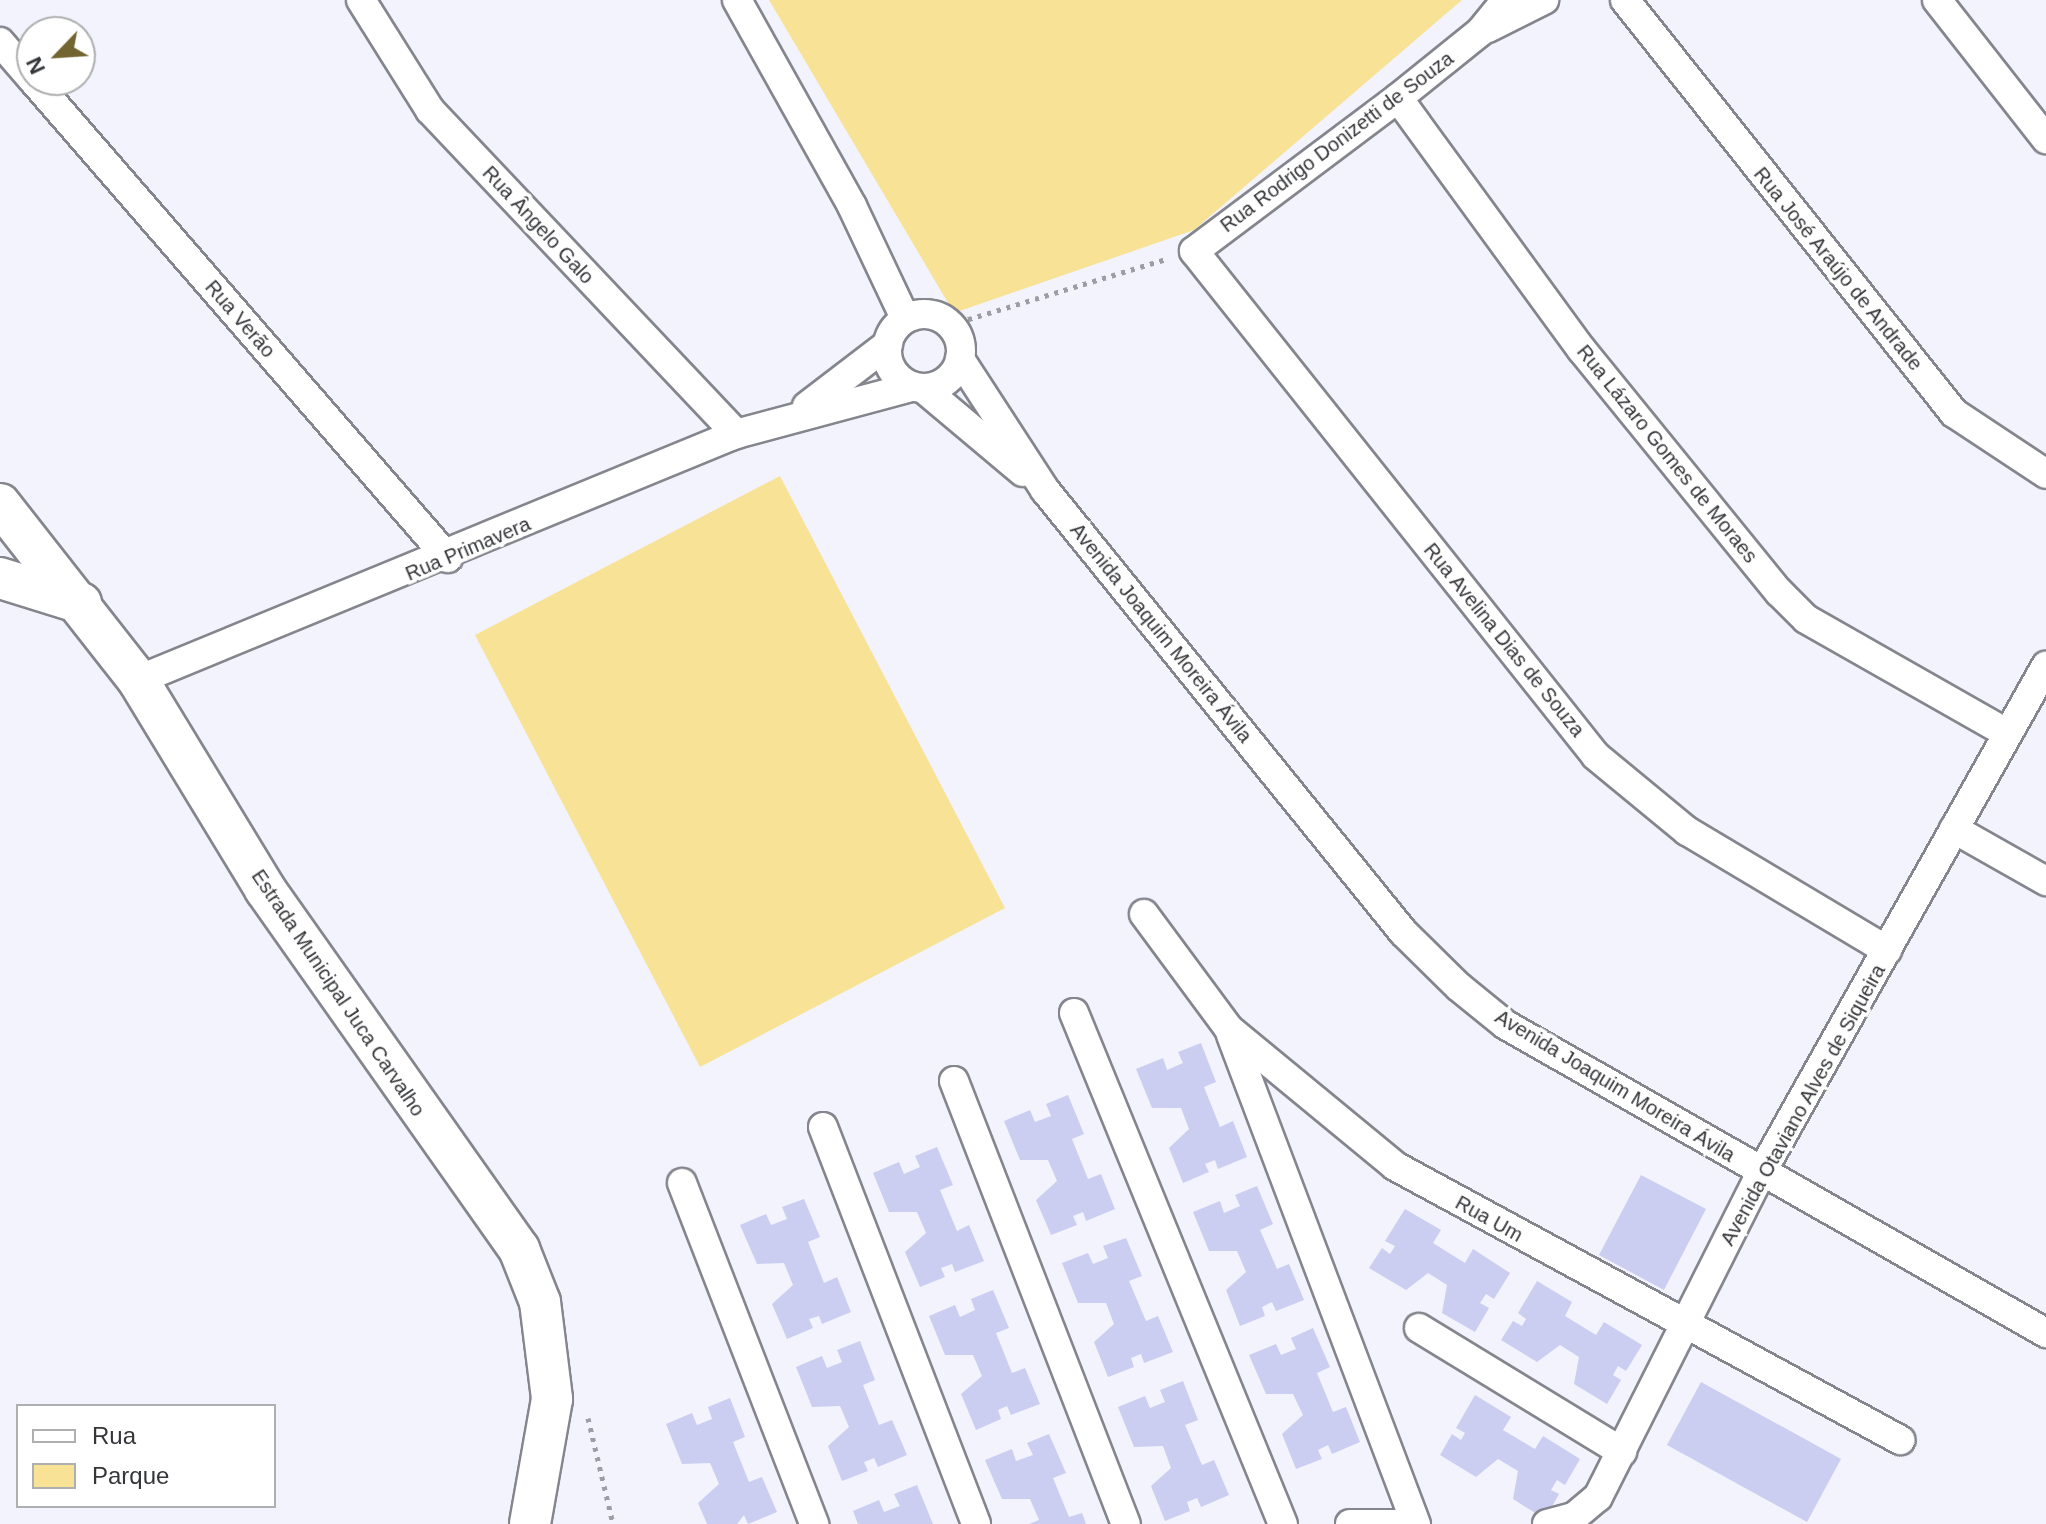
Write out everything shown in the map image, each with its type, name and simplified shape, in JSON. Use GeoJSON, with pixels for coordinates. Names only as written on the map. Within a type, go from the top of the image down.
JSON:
{"type":"FeatureCollection","features":[{"type":"Feature","properties":{"kind":"street","name":"Rua Ângelo Galo"},"geometry":{"type":"LineString","coordinates":[[361,0],[430,110],[736,434]]}},
{"type":"Feature","properties":{"kind":"street"},"geometry":{"type":"LineString","coordinates":[[737,0],[852,206],[902,312],[949,325],[960,359],[948,380],[918,388],[892,370],[888,344],[912,316]]}},
{"type":"Feature","properties":{"kind":"street","name":"Rua Rodrigo Donizetti de Souza"},"geometry":{"type":"LineString","coordinates":[[1194,251],[1398,98],[1480,32],[1506,0]]}},
{"type":"Feature","properties":{"kind":"street","name":"Rua Rodrigo Donizetti de Souza"},"geometry":{"type":"LineString","coordinates":[[1480,32],[1544,0]]}},
{"type":"Feature","properties":{"kind":"street","name":"Rua José Araújo de Andrade"},"geometry":{"type":"LineString","coordinates":[[1601,0],[1653,38]]}},
{"type":"Feature","properties":{"kind":"street","name":"Rua José Araújo de Andrade"},"geometry":{"type":"LineString","coordinates":[[1625,0],[1954,413],[2046,474]]}},
{"type":"Feature","properties":{"kind":"street"},"geometry":{"type":"LineString","coordinates":[[1937,0],[2046,139]]}},
{"type":"Feature","properties":{"kind":"street","name":"Rua Verão"},"geometry":{"type":"LineString","coordinates":[[0,42],[16,61]]}},
{"type":"Feature","properties":{"kind":"street","name":"Rua Verão"},"geometry":{"type":"LineString","coordinates":[[46,96],[448,558]]}},
{"type":"Feature","properties":{"kind":"street","name":"Rua Lázaro Gomes de Moraes"},"geometry":{"type":"LineString","coordinates":[[1398,98],[1582,350],[1779,592],[1806,619],[2007,733]]}},
{"type":"Feature","properties":{"kind":"street","name":"Rua Avelina Dias de Souza"},"geometry":{"type":"LineString","coordinates":[[1194,251],[1596,756],[1687,831],[1887,950]]}},
{"type":"Feature","properties":{"kind":"street","name":"Rua Primavera"},"geometry":{"type":"LineString","coordinates":[[797,414],[888,344]]}},
{"type":"Feature","properties":{"kind":"street","name":"Avenida Joaquim Moreira Ávila"},"geometry":{"type":"LineString","coordinates":[[960,359],[1045,490],[1403,932],[1459,987],[1506,1025],[2046,1333]]}},
{"type":"Feature","properties":{"kind":"street","name":"Rua Primavera"},"geometry":{"type":"LineString","coordinates":[[138,680],[448,558],[736,434],[797,414],[918,388]]}},
{"type":"Feature","properties":{"kind":"street","name":"Avenida Joaquim Moreira Ávila"},"geometry":{"type":"LineString","coordinates":[[918,388],[1045,490]]}},
{"type":"Feature","properties":{"kind":"street","name":"Estrada Municipal Juca Carvalho"},"geometry":{"type":"LineString","coordinates":[[0,504],[81,603],[138,680],[265,889],[519,1249],[540,1302],[552,1399],[530,1524]]}},
{"type":"Feature","properties":{"kind":"street"},"geometry":{"type":"LineString","coordinates":[[0,578],[81,603]]}},
{"type":"Feature","properties":{"kind":"street","name":"Avenida Otaviano Alves de Siqueira"},"geometry":{"type":"LineString","coordinates":[[1547,1524],[1574,1517],[1598,1497],[1761,1173],[2046,666]]}},
{"type":"Feature","properties":{"kind":"street"},"geometry":{"type":"LineString","coordinates":[[1954,829],[2046,881]]}},
{"type":"Feature","properties":{"kind":"street","name":"Rua Um"},"geometry":{"type":"LineString","coordinates":[[1144,914],[1229,1029],[1395,1166],[1900,1440]]}},
{"type":"Feature","properties":{"kind":"street"},"geometry":{"type":"LineString","coordinates":[[1074,1013],[1283,1524]]}},
{"type":"Feature","properties":{"kind":"street"},"geometry":{"type":"LineString","coordinates":[[1229,1029],[1416,1524]]}},
{"type":"Feature","properties":{"kind":"street"},"geometry":{"type":"LineString","coordinates":[[954,1081],[1126,1524]]}},
{"type":"Feature","properties":{"kind":"street"},"geometry":{"type":"LineString","coordinates":[[823,1127],[976,1524]]}},
{"type":"Feature","properties":{"kind":"street"},"geometry":{"type":"LineString","coordinates":[[682,1183],[814,1524]]}},
{"type":"Feature","properties":{"kind":"street"},"geometry":{"type":"LineString","coordinates":[[1419,1328],[1622,1452]]}},
{"type":"Feature","properties":{"kind":"street"},"geometry":{"type":"LineString","coordinates":[[1350,1524],[1396,1524]]}},
{"type":"Feature","properties":{"kind":"path"},"geometry":{"type":"LineString","coordinates":[[949,325],[1194,251]]}},
{"type":"Feature","properties":{"kind":"path"},"geometry":{"type":"LineString","coordinates":[[552,1399],[588,1418],[613,1524]]}},
{"type":"Feature","properties":{"kind":"green space"},"geometry":{"type":"Polygon","coordinates":[[[769,0],[1462,0],[1194,230],[954,313],[769,0]]]}},
{"type":"Feature","properties":{"kind":"green space"},"geometry":{"type":"Polygon","coordinates":[[[780,476],[1005,908],[700,1067],[475,635],[780,476]]]}},
{"type":"Feature","properties":{"kind":"building"},"geometry":{"type":"Polygon","coordinates":[[[1201,1043],[1216,1082],[1204,1087],[1220,1127],[1233,1121],[1247,1157],[1218,1169],[1215,1160],[1205,1164],[1209,1172],[1183,1183],[1169,1148],[1189,1129],[1181,1108],[1152,1108],[1136,1069],[1163,1058],[1167,1070],[1183,1063],[1178,1052],[1201,1043]]]}},
{"type":"Feature","properties":{"kind":"building"},"geometry":{"type":"Polygon","coordinates":[[[1068,1095],[1084,1134],[1072,1139],[1088,1179],[1101,1174],[1115,1209],[1086,1221],[1083,1212],[1073,1216],[1077,1225],[1051,1235],[1036,1200],[1057,1181],[1048,1160],[1020,1160],[1004,1121],[1030,1110],[1035,1122],[1051,1116],[1046,1104],[1068,1095]]]}},
{"type":"Feature","properties":{"kind":"building"},"geometry":{"type":"Polygon","coordinates":[[[937,1147],[953,1185],[940,1190],[957,1231],[969,1225],[984,1261],[955,1272],[952,1264],[941,1268],[945,1277],[920,1287],[905,1252],[926,1233],[917,1212],[889,1212],[873,1173],[899,1162],[904,1174],[920,1167],[915,1156],[937,1147]]]}},
{"type":"Feature","properties":{"kind":"building"},"geometry":{"type":"Polygon","coordinates":[[[1641,1175],[1706,1209],[1664,1290],[1599,1255],[1641,1175]]]}},
{"type":"Feature","properties":{"kind":"building"},"geometry":{"type":"Polygon","coordinates":[[[1257,1186],[1273,1224],[1260,1230],[1277,1269],[1289,1264],[1304,1300],[1276,1311],[1272,1302],[1262,1307],[1265,1316],[1240,1326],[1226,1290],[1246,1272],[1237,1251],[1209,1251],[1193,1212],[1220,1201],[1224,1213],[1240,1206],[1235,1195],[1257,1186]]]}},
{"type":"Feature","properties":{"kind":"building"},"geometry":{"type":"Polygon","coordinates":[[[804,1199],[820,1237],[808,1242],[824,1283],[837,1277],[851,1312],[822,1324],[819,1316],[809,1319],[813,1328],[787,1339],[772,1304],[793,1285],[784,1263],[757,1264],[740,1225],[766,1214],[771,1225],[787,1219],[782,1207],[804,1199]]]}},
{"type":"Feature","properties":{"kind":"building"},"geometry":{"type":"Polygon","coordinates":[[[1405,1209],[1441,1230],[1433,1243],[1465,1263],[1473,1249],[1510,1273],[1494,1299],[1486,1294],[1480,1303],[1489,1308],[1475,1332],[1442,1313],[1447,1285],[1428,1273],[1406,1290],[1369,1268],[1382,1248],[1390,1254],[1395,1246],[1385,1241],[1405,1209]]]}},
{"type":"Feature","properties":{"kind":"building"},"geometry":{"type":"Polygon","coordinates":[[[1126,1238],[1142,1276],[1129,1281],[1146,1321],[1158,1316],[1173,1352],[1144,1363],[1141,1354],[1131,1358],[1134,1367],[1108,1377],[1094,1342],[1114,1324],[1106,1303],[1078,1303],[1062,1263],[1088,1253],[1093,1264],[1108,1258],[1103,1246],[1126,1238]]]}},
{"type":"Feature","properties":{"kind":"building"},"geometry":{"type":"Polygon","coordinates":[[[1537,1281],[1572,1302],[1565,1316],[1596,1335],[1604,1322],[1642,1345],[1626,1371],[1618,1366],[1613,1375],[1621,1380],[1607,1404],[1574,1384],[1579,1357],[1560,1345],[1537,1362],[1501,1340],[1513,1321],[1522,1326],[1526,1319],[1518,1313],[1537,1281]]]}},
{"type":"Feature","properties":{"kind":"building"},"geometry":{"type":"Polygon","coordinates":[[[993,1290],[1009,1328],[996,1333],[1012,1373],[1025,1368],[1040,1404],[1011,1415],[1007,1406],[998,1410],[1001,1419],[976,1430],[961,1394],[982,1376],[973,1355],[945,1355],[929,1316],[955,1305],[960,1317],[975,1310],[971,1299],[993,1290]]]}},
{"type":"Feature","properties":{"kind":"building"},"geometry":{"type":"Polygon","coordinates":[[[1313,1328],[1330,1367],[1317,1373],[1333,1412],[1346,1407],[1360,1442],[1332,1454],[1328,1445],[1318,1450],[1322,1459],[1296,1469],[1282,1434],[1303,1415],[1293,1394],[1266,1394],[1249,1355],[1276,1344],[1281,1355],[1296,1349],[1291,1338],[1313,1328]]]}},
{"type":"Feature","properties":{"kind":"building"},"geometry":{"type":"Polygon","coordinates":[[[860,1341],[875,1380],[863,1385],[879,1425],[892,1420],[907,1455],[878,1467],[874,1458],[864,1462],[868,1471],[842,1481],[828,1446],[849,1427],[840,1406],[812,1407],[796,1367],[822,1356],[827,1368],[842,1362],[837,1350],[860,1341]]]}},
{"type":"Feature","properties":{"kind":"building"},"geometry":{"type":"Polygon","coordinates":[[[1183,1381],[1198,1420],[1185,1425],[1202,1465],[1214,1460],[1229,1495],[1201,1507],[1197,1498],[1187,1502],[1190,1511],[1165,1521],[1151,1486],[1171,1468],[1163,1446],[1134,1447],[1118,1407],[1145,1396],[1150,1408],[1165,1402],[1160,1390],[1183,1381]]]}},
{"type":"Feature","properties":{"kind":"building"},"geometry":{"type":"Polygon","coordinates":[[[1701,1382],[1841,1459],[1807,1522],[1667,1445],[1701,1382]]]}},
{"type":"Feature","properties":{"kind":"building"},"geometry":{"type":"Polygon","coordinates":[[[1475,1395],[1511,1417],[1503,1430],[1535,1449],[1543,1436],[1580,1459],[1565,1485],[1557,1480],[1551,1490],[1559,1494],[1545,1519],[1513,1499],[1518,1471],[1498,1459],[1476,1477],[1440,1455],[1452,1434],[1461,1440],[1465,1433],[1456,1428],[1475,1395]]]}},
{"type":"Feature","properties":{"kind":"building"},"geometry":{"type":"Polygon","coordinates":[[[730,1398],[745,1437],[733,1442],[749,1482],[762,1477],[777,1512],[748,1524],[744,1515],[737,1524],[707,1524],[698,1503],[719,1484],[710,1463],[682,1464],[666,1424],[692,1413],[697,1425],[712,1419],[708,1407],[730,1398]]]}},
{"type":"Feature","properties":{"kind":"building"},"geometry":{"type":"Polygon","coordinates":[[[1049,1434],[1066,1473],[1053,1478],[1069,1517],[1082,1513],[1086,1524],[1029,1524],[1039,1520],[1030,1499],[1002,1499],[985,1460],[1012,1449],[1016,1461],[1033,1455],[1027,1443],[1049,1434]]]}},
{"type":"Feature","properties":{"kind":"building"},"geometry":{"type":"Polygon","coordinates":[[[917,1485],[933,1524],[858,1524],[853,1511],[879,1500],[884,1512],[900,1506],[894,1494],[917,1485]]]}}]}
